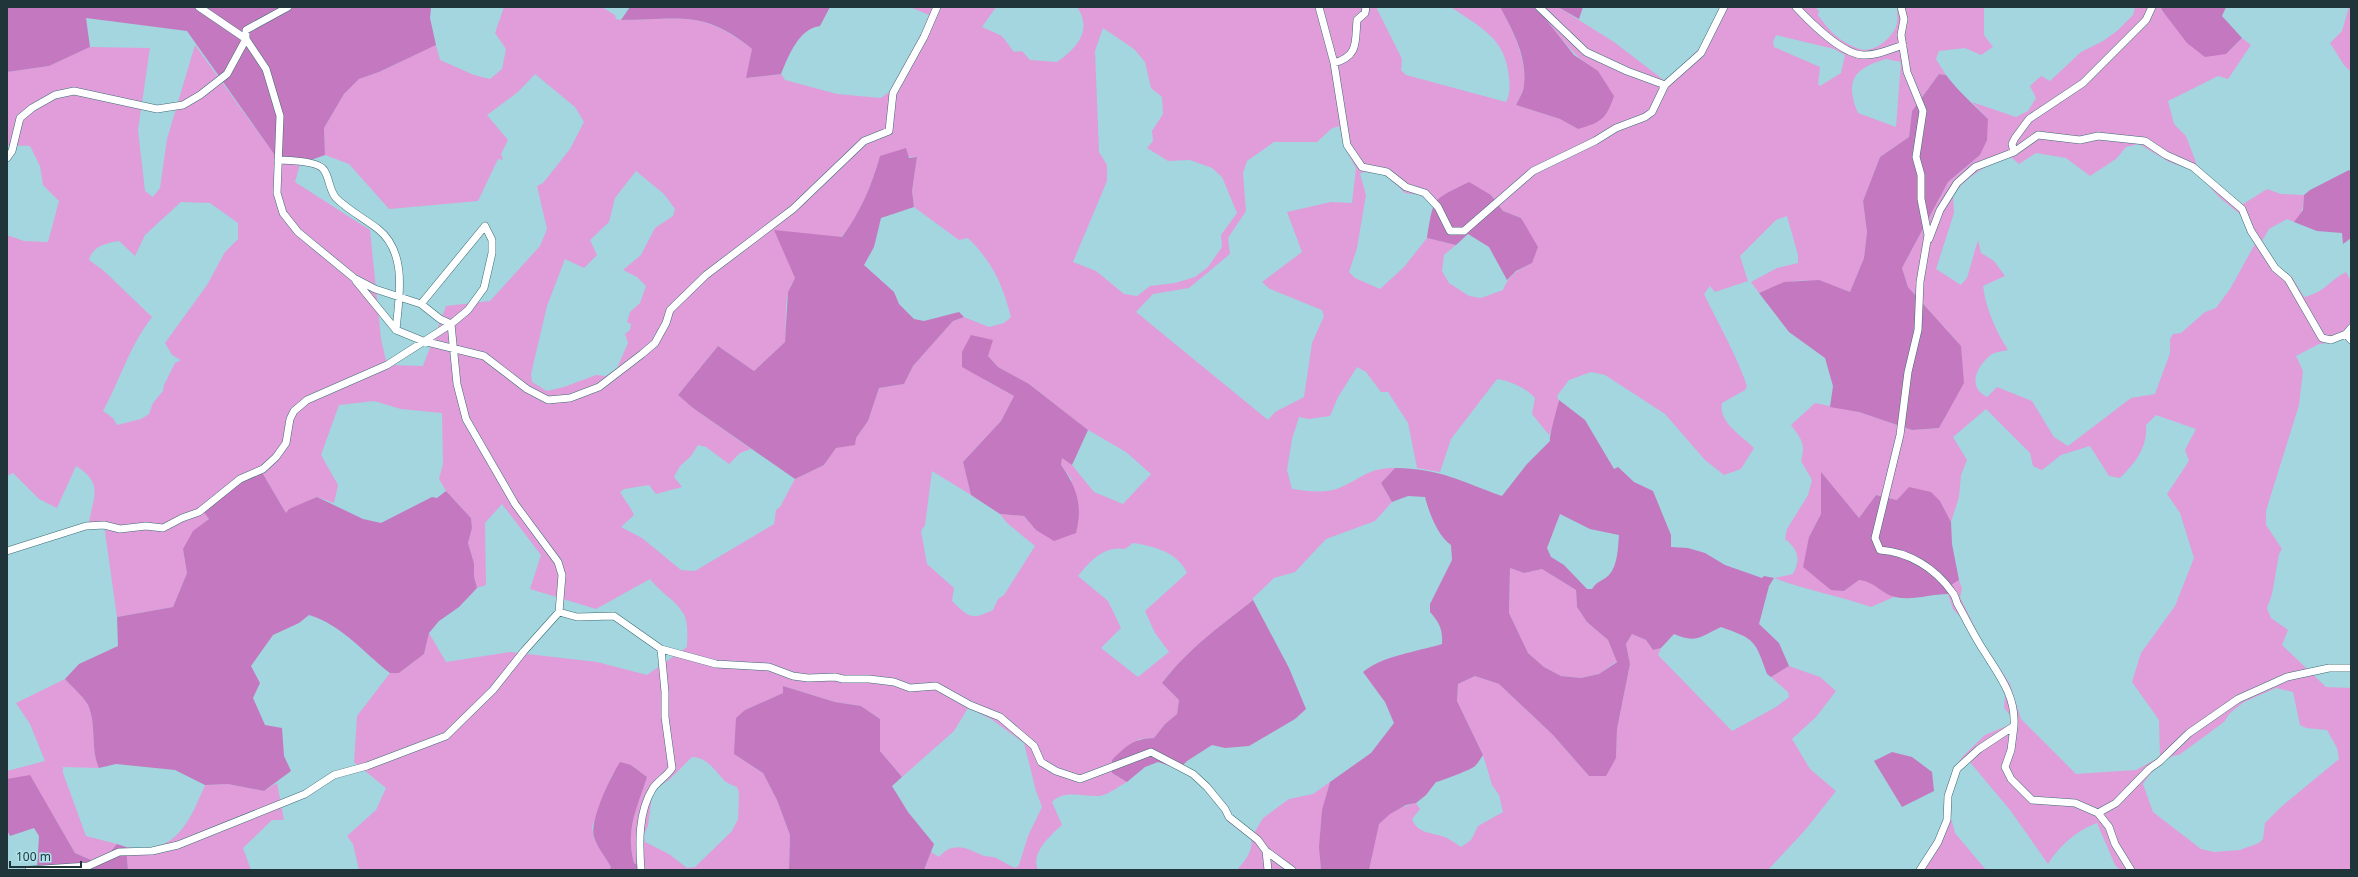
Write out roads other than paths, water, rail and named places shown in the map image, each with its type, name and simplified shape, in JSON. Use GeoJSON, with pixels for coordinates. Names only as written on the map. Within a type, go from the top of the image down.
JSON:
{"type":"FeatureCollection","features":[{"type":"Feature","properties":{"kind":"street"},"geometry":{"type":"LineString","coordinates":[[199,7],[246,39],[266,69],[280,116],[276,193],[283,213],[298,232],[354,278],[396,330],[423,341],[454,347],[484,356],[527,389],[548,400],[570,398],[599,388],[654,342],[666,323],[670,310],[706,275],[793,209],[864,142],[889,131],[892,93],[924,37],[936,7]]}},
{"type":"Feature","properties":{"kind":"street"},"geometry":{"type":"LineString","coordinates":[[7,158],[12,151],[20,118],[32,108],[55,95],[74,91],[157,109],[183,105],[200,95],[227,74],[246,39],[246,30],[288,7]]}},
{"type":"Feature","properties":{"kind":"street"},"geometry":{"type":"LineString","coordinates":[[1320,7],[1334,63],[1347,145],[1362,167],[1387,172],[1406,187],[1425,193],[1438,207],[1450,231],[1464,231],[1533,172],[1595,141],[1616,128],[1645,117],[1652,112],[1665,85],[1701,53],[1724,7]]}},
{"type":"Feature","properties":{"kind":"street"},"geometry":{"type":"LineString","coordinates":[[1334,63],[1347,59],[1354,50],[1357,20],[1366,13],[1366,7]]}},
{"type":"Feature","properties":{"kind":"street"},"geometry":{"type":"LineString","coordinates":[[1539,7],[1586,52],[1627,71],[1665,85]]}},
{"type":"Feature","properties":{"kind":"street"},"geometry":{"type":"LineString","coordinates":[[1796,7],[1813,25],[1836,43],[1863,55],[1903,45]]}},
{"type":"Feature","properties":{"kind":"street"},"geometry":{"type":"LineString","coordinates":[[1901,7],[1904,19],[1901,35],[1907,72],[1923,111],[1916,157],[1921,175],[1921,199],[1928,235],[1920,282],[1918,330],[1908,372],[1900,436],[1875,538],[1880,550],[1897,551],[1914,558],[1934,572],[1953,592],[1983,650],[2001,674],[2015,714],[2011,750],[2005,767],[2011,779],[2026,797],[2032,800],[2075,803],[2098,813],[2109,827],[2115,844],[2131,870]]}},
{"type":"Feature","properties":{"kind":"street"},"geometry":{"type":"LineString","coordinates":[[2014,152],[2012,144],[2029,119],[2083,83],[2146,20],[2152,7]]}},
{"type":"Feature","properties":{"kind":"street"},"geometry":{"type":"LineString","coordinates":[[1926,246],[1940,210],[1957,183],[1975,167],[2014,152],[2038,135],[2080,140],[2098,136],[2145,141],[2166,155],[2193,167],[2242,209],[2251,231],[2275,268],[2288,279],[2322,338],[2331,340],[2346,334],[2351,328]]}},
{"type":"Feature","properties":{"kind":"street"},"geometry":{"type":"LineString","coordinates":[[278,160],[290,160],[320,166],[324,170],[336,198],[380,231],[395,252],[400,282],[396,330]]}},
{"type":"Feature","properties":{"kind":"street"},"geometry":{"type":"LineString","coordinates":[[7,551],[86,526],[104,525],[120,529],[146,526],[163,528],[182,518],[199,512],[240,479],[263,470],[276,457],[286,443],[290,419],[294,411],[307,400],[387,365],[451,324],[468,310],[484,288],[492,253],[492,240],[484,226],[421,304]]}},
{"type":"Feature","properties":{"kind":"street"},"geometry":{"type":"LineString","coordinates":[[354,278],[398,298],[421,304],[440,319],[451,324]]}},
{"type":"Feature","properties":{"kind":"street"},"geometry":{"type":"LineString","coordinates":[[29,870],[88,866],[119,852],[152,851],[178,845],[305,794],[334,775],[367,766],[446,736],[493,690],[524,651],[560,612],[562,575],[558,562],[515,504],[466,420],[457,384],[451,324]]}},
{"type":"Feature","properties":{"kind":"street"},"geometry":{"type":"LineString","coordinates":[[2346,334],[2351,340]]}},
{"type":"Feature","properties":{"kind":"street"},"geometry":{"type":"LineString","coordinates":[[560,612],[577,617],[614,616],[661,649],[716,664],[769,668],[793,676],[808,678],[835,677],[843,679],[869,679],[894,682],[910,688],[936,686],[970,705],[1000,717],[1034,746],[1041,762],[1056,771],[1080,779],[1151,752],[1193,774],[1207,787],[1225,809],[1229,818],[1258,840],[1266,851],[1292,870]]}},
{"type":"Feature","properties":{"kind":"street"},"geometry":{"type":"LineString","coordinates":[[641,870],[639,843],[646,800],[655,786],[668,775],[672,768],[665,717],[665,692],[661,649]]}},
{"type":"Feature","properties":{"kind":"street"},"geometry":{"type":"LineString","coordinates":[[2098,813],[2116,803],[2149,769],[2159,762],[2189,734],[2238,699],[2287,677],[2328,668],[2351,668]]}},
{"type":"Feature","properties":{"kind":"street"},"geometry":{"type":"LineString","coordinates":[[1920,870],[1938,842],[1947,820],[1948,796],[1957,769],[1979,749],[2014,726]]}},
{"type":"Feature","properties":{"kind":"street"},"geometry":{"type":"LineString","coordinates":[[1266,851],[1268,870]]}}]}
